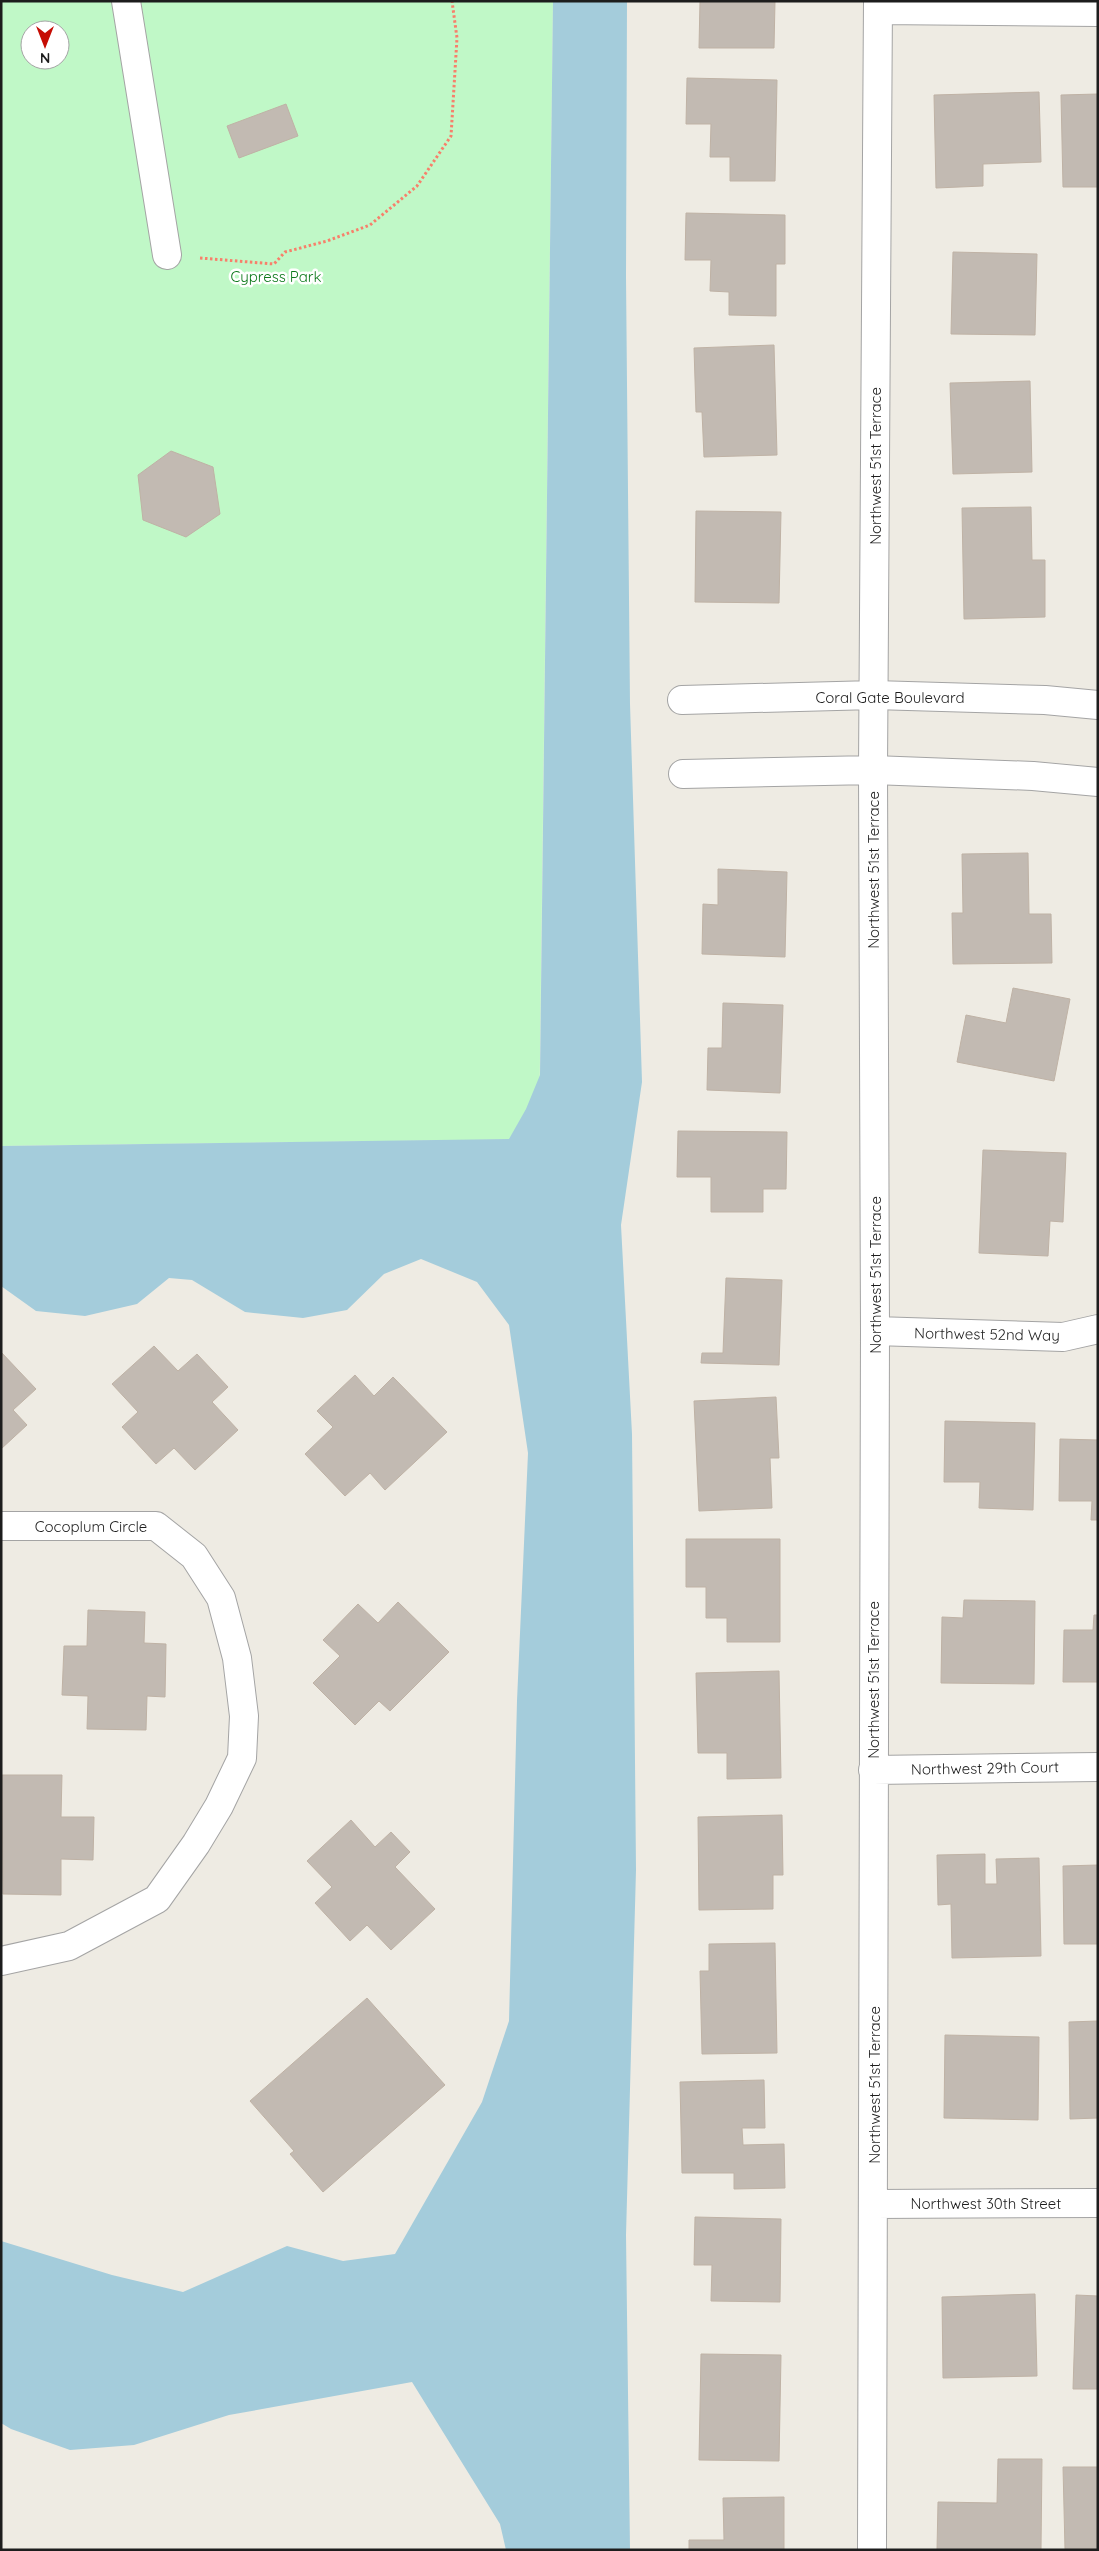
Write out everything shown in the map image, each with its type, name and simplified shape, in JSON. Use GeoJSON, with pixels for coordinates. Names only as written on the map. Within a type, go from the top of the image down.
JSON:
{"type":"FeatureCollection","features":[{"type":"Feature","properties":{"kind":"street"},"geometry":{"type":"LineString","coordinates":[[126,1],[167,255]]}},
{"type":"Feature","properties":{"kind":"street"},"geometry":{"type":"LineString","coordinates":[[878,6],[1098,12]]}},
{"type":"Feature","properties":{"kind":"street","name":"Northwest 51st Terrace"},"geometry":{"type":"LineString","coordinates":[[872,2550],[875,1331],[873,770],[878,6]]}},
{"type":"Feature","properties":{"kind":"street","name":"Coral Gate Boulevard"},"geometry":{"type":"LineString","coordinates":[[682,700],[874,694],[1045,700],[1098,706]]}},
{"type":"Feature","properties":{"kind":"street"},"geometry":{"type":"LineString","coordinates":[[683,774],[873,770],[1032,776],[1098,782]]}},
{"type":"Feature","properties":{"kind":"street","name":"Northwest 52nd Way"},"geometry":{"type":"LineString","coordinates":[[875,1331],[1063,1337],[1098,1329]]}},
{"type":"Feature","properties":{"kind":"street","name":"Cocoplum Circle"},"geometry":{"type":"LineString","coordinates":[[1,1526],[156,1526],[194,1556],[221,1598],[237,1658],[244,1716],[242,1758],[220,1806],[157,1899],[69,1946],[1,1962]]}},
{"type":"Feature","properties":{"kind":"street","name":"Northwest 29th Court"},"geometry":{"type":"LineString","coordinates":[[873,1770],[1098,1767]]}},
{"type":"Feature","properties":{"kind":"street","name":"Northwest 30th Street"},"geometry":{"type":"LineString","coordinates":[[874,2204],[1098,2203]]}},
{"type":"Feature","properties":{"kind":"path"},"geometry":{"type":"LineString","coordinates":[[167,255],[274,264],[284,252],[327,241],[370,225],[417,186],[450,136],[457,38],[452,1]]}},
{"type":"Feature","properties":{"kind":"green space","name":"Cypress Park"},"geometry":{"type":"Polygon","coordinates":[[[1,1],[553,1],[539,1139],[1,1146],[1,1]]]}},
{"type":"Feature","properties":{"kind":"water"},"geometry":{"type":"Polygon","coordinates":[[[553,1],[627,1],[626,277],[630,704],[642,1082],[621,1225],[632,1434],[636,1870],[626,2235],[630,2550],[506,2550],[500,2524],[412,2382],[229,2415],[134,2445],[70,2450],[11,2429],[1,2423],[1,2241],[112,2275],[183,2292],[287,2246],[343,2261],[395,2254],[482,2102],[509,2021],[517,1701],[528,1453],[509,1325],[477,1282],[421,1259],[384,1274],[347,1310],[303,1318],[245,1312],[192,1280],[169,1278],[137,1304],[85,1316],[36,1311],[1,1286],[1,1146],[509,1139],[526,1109],[540,1075],[553,1]]]}},
{"type":"Feature","properties":{"kind":"building"},"geometry":{"type":"Polygon","coordinates":[[[700,1],[775,1],[774,48],[699,48],[700,1]]]}},
{"type":"Feature","properties":{"kind":"building"},"geometry":{"type":"Polygon","coordinates":[[[687,78],[777,80],[775,181],[730,181],[730,157],[710,157],[711,124],[686,124],[687,78]]]}},
{"type":"Feature","properties":{"kind":"building"},"geometry":{"type":"Polygon","coordinates":[[[1039,92],[1041,162],[983,164],[983,186],[936,188],[934,95],[1039,92]]]}},
{"type":"Feature","properties":{"kind":"building"},"geometry":{"type":"Polygon","coordinates":[[[1098,94],[1098,187],[1063,187],[1061,95],[1098,94]]]}},
{"type":"Feature","properties":{"kind":"building"},"geometry":{"type":"Polygon","coordinates":[[[286,104],[298,136],[239,158],[227,126],[286,104]]]}},
{"type":"Feature","properties":{"kind":"building"},"geometry":{"type":"Polygon","coordinates":[[[686,213],[785,215],[785,264],[776,264],[776,316],[729,315],[729,292],[710,291],[711,260],[685,260],[686,213]]]}},
{"type":"Feature","properties":{"kind":"building"},"geometry":{"type":"Polygon","coordinates":[[[953,252],[1037,254],[1035,335],[951,334],[953,252]]]}},
{"type":"Feature","properties":{"kind":"building"},"geometry":{"type":"Polygon","coordinates":[[[774,345],[777,455],[704,457],[702,412],[696,412],[694,348],[774,345]]]}},
{"type":"Feature","properties":{"kind":"building"},"geometry":{"type":"Polygon","coordinates":[[[1030,381],[1032,472],[953,474],[950,383],[1030,381]]]}},
{"type":"Feature","properties":{"kind":"building"},"geometry":{"type":"Polygon","coordinates":[[[171,451],[213,467],[220,514],[186,537],[143,520],[138,475],[171,451]]]}},
{"type":"Feature","properties":{"kind":"building"},"geometry":{"type":"Polygon","coordinates":[[[1031,507],[1032,560],[1045,560],[1045,617],[964,619],[962,508],[1031,507]]]}},
{"type":"Feature","properties":{"kind":"building"},"geometry":{"type":"Polygon","coordinates":[[[696,511],[781,512],[779,603],[695,602],[696,511]]]}},
{"type":"Feature","properties":{"kind":"building"},"geometry":{"type":"Polygon","coordinates":[[[1028,853],[1029,914],[1051,914],[1052,963],[953,964],[952,913],[963,913],[962,854],[1028,853]]]}},
{"type":"Feature","properties":{"kind":"building"},"geometry":{"type":"Polygon","coordinates":[[[718,869],[787,872],[785,957],[702,954],[703,904],[718,905],[718,869]]]}},
{"type":"Feature","properties":{"kind":"building"},"geometry":{"type":"Polygon","coordinates":[[[1013,988],[1070,999],[1054,1081],[957,1062],[966,1015],[1006,1023],[1013,988]]]}},
{"type":"Feature","properties":{"kind":"building"},"geometry":{"type":"Polygon","coordinates":[[[723,1003],[783,1005],[780,1093],[707,1090],[708,1048],[722,1048],[723,1003]]]}},
{"type":"Feature","properties":{"kind":"building"},"geometry":{"type":"Polygon","coordinates":[[[678,1131],[787,1132],[786,1189],[763,1189],[763,1212],[711,1212],[711,1177],[677,1177],[678,1131]]]}},
{"type":"Feature","properties":{"kind":"building"},"geometry":{"type":"Polygon","coordinates":[[[983,1150],[1066,1153],[1063,1222],[1050,1221],[1048,1256],[979,1253],[983,1150]]]}},
{"type":"Feature","properties":{"kind":"building"},"geometry":{"type":"Polygon","coordinates":[[[726,1278],[782,1280],[779,1365],[701,1363],[702,1353],[723,1353],[726,1278]]]}},
{"type":"Feature","properties":{"kind":"building"},"geometry":{"type":"Polygon","coordinates":[[[154,1346],[178,1371],[197,1354],[228,1387],[212,1402],[238,1430],[195,1470],[174,1448],[156,1464],[122,1427],[138,1412],[112,1384],[154,1346]]]}},
{"type":"Feature","properties":{"kind":"building"},"geometry":{"type":"Polygon","coordinates":[[[1,1352],[36,1389],[13,1410],[27,1425],[1,1449],[1,1352]]]}},
{"type":"Feature","properties":{"kind":"building"},"geometry":{"type":"Polygon","coordinates":[[[355,1375],[374,1396],[393,1377],[447,1432],[385,1490],[370,1473],[345,1496],[305,1454],[333,1427],[317,1411],[355,1375]]]}},
{"type":"Feature","properties":{"kind":"building"},"geometry":{"type":"Polygon","coordinates":[[[776,1397],[779,1458],[770,1458],[772,1508],[699,1511],[694,1401],[776,1397]]]}},
{"type":"Feature","properties":{"kind":"building"},"geometry":{"type":"Polygon","coordinates":[[[945,1421],[1035,1423],[1033,1510],[979,1508],[980,1482],[944,1482],[945,1421]]]}},
{"type":"Feature","properties":{"kind":"building"},"geometry":{"type":"Polygon","coordinates":[[[1060,1439],[1098,1440],[1098,1520],[1091,1520],[1092,1501],[1059,1501],[1060,1439]]]}},
{"type":"Feature","properties":{"kind":"building"},"geometry":{"type":"Polygon","coordinates":[[[686,1539],[780,1539],[780,1642],[727,1642],[727,1618],[706,1618],[706,1587],[686,1587],[686,1539]]]}},
{"type":"Feature","properties":{"kind":"building"},"geometry":{"type":"Polygon","coordinates":[[[964,1600],[1035,1601],[1034,1684],[941,1683],[942,1617],[963,1618],[964,1600]]]}},
{"type":"Feature","properties":{"kind":"building"},"geometry":{"type":"Polygon","coordinates":[[[398,1602],[449,1652],[390,1711],[379,1701],[355,1725],[313,1683],[340,1656],[323,1640],[358,1604],[378,1623],[398,1602]]]}},
{"type":"Feature","properties":{"kind":"building"},"geometry":{"type":"Polygon","coordinates":[[[88,1610],[145,1612],[144,1643],[166,1644],[165,1697],[147,1696],[146,1730],[87,1729],[88,1696],[62,1695],[64,1646],[87,1646],[88,1610]]]}},
{"type":"Feature","properties":{"kind":"building"},"geometry":{"type":"Polygon","coordinates":[[[1094,1615],[1098,1615],[1098,1682],[1063,1682],[1064,1630],[1093,1630],[1094,1615]]]}},
{"type":"Feature","properties":{"kind":"building"},"geometry":{"type":"Polygon","coordinates":[[[779,1671],[781,1778],[727,1779],[727,1753],[698,1753],[696,1673],[779,1671]]]}},
{"type":"Feature","properties":{"kind":"building"},"geometry":{"type":"Polygon","coordinates":[[[2,1775],[62,1775],[61,1817],[94,1817],[93,1860],[61,1859],[61,1895],[3,1894],[2,1775]]]}},
{"type":"Feature","properties":{"kind":"building"},"geometry":{"type":"Polygon","coordinates":[[[782,1815],[783,1875],[773,1875],[773,1909],[699,1910],[698,1817],[782,1815]]]}},
{"type":"Feature","properties":{"kind":"building"},"geometry":{"type":"Polygon","coordinates":[[[351,1820],[375,1847],[391,1832],[410,1852],[395,1867],[435,1909],[391,1950],[367,1925],[350,1941],[315,1903],[332,1887],[307,1861],[351,1820]]]}},
{"type":"Feature","properties":{"kind":"building"},"geometry":{"type":"Polygon","coordinates":[[[985,1854],[985,1884],[997,1884],[996,1859],[1039,1858],[1041,1956],[952,1958],[951,1904],[938,1905],[937,1855],[985,1854]]]}},
{"type":"Feature","properties":{"kind":"building"},"geometry":{"type":"Polygon","coordinates":[[[1098,1865],[1098,1944],[1064,1944],[1063,1866],[1098,1865]]]}},
{"type":"Feature","properties":{"kind":"building"},"geometry":{"type":"Polygon","coordinates":[[[775,1943],[777,2053],[702,2054],[700,1971],[709,1971],[709,1944],[775,1943]]]}},
{"type":"Feature","properties":{"kind":"building"},"geometry":{"type":"Polygon","coordinates":[[[367,1998],[445,2085],[323,2192],[290,2154],[294,2151],[250,2101],[367,1998]]]}},
{"type":"Feature","properties":{"kind":"building"},"geometry":{"type":"Polygon","coordinates":[[[1098,2021],[1098,2118],[1070,2119],[1069,2022],[1098,2021]]]}},
{"type":"Feature","properties":{"kind":"building"},"geometry":{"type":"Polygon","coordinates":[[[945,2035],[1039,2037],[1038,2120],[944,2118],[945,2035]]]}},
{"type":"Feature","properties":{"kind":"building"},"geometry":{"type":"Polygon","coordinates":[[[764,2080],[765,2128],[742,2128],[743,2145],[784,2144],[785,2188],[734,2189],[734,2173],[682,2173],[680,2082],[764,2080]]]}},
{"type":"Feature","properties":{"kind":"building"},"geometry":{"type":"Polygon","coordinates":[[[695,2217],[781,2219],[780,2302],[711,2301],[712,2265],[694,2265],[695,2217]]]}},
{"type":"Feature","properties":{"kind":"building"},"geometry":{"type":"Polygon","coordinates":[[[1035,2294],[1037,2376],[943,2378],[942,2297],[1035,2294]]]}},
{"type":"Feature","properties":{"kind":"building"},"geometry":{"type":"Polygon","coordinates":[[[1076,2295],[1098,2296],[1098,2389],[1073,2389],[1076,2295]]]}},
{"type":"Feature","properties":{"kind":"building"},"geometry":{"type":"Polygon","coordinates":[[[701,2354],[781,2355],[779,2461],[699,2460],[701,2354]]]}},
{"type":"Feature","properties":{"kind":"building"},"geometry":{"type":"Polygon","coordinates":[[[998,2459],[1042,2459],[1041,2550],[937,2550],[938,2502],[997,2503],[998,2459]]]}},
{"type":"Feature","properties":{"kind":"building"},"geometry":{"type":"Polygon","coordinates":[[[1063,2467],[1098,2467],[1098,2549],[1065,2549],[1063,2467]]]}},
{"type":"Feature","properties":{"kind":"building"},"geometry":{"type":"Polygon","coordinates":[[[784,2497],[784,2550],[689,2550],[689,2540],[724,2540],[723,2498],[784,2497]]]}}]}
